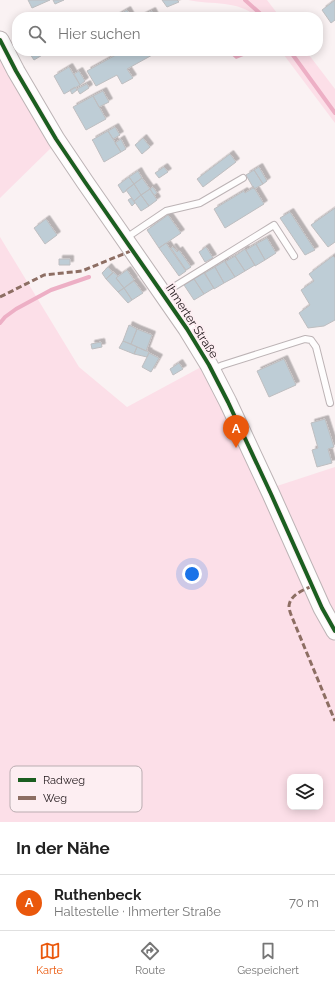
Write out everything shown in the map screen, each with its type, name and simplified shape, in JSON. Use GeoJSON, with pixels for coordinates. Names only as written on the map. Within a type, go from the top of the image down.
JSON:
{"type":"FeatureCollection","features":[{"type":"Feature","properties":{"kind":"main road","name":"Ihmerter Straße"},"geometry":{"type":"LineString","coordinates":[[0,40],[16,71],[56,139],[187,329],[212,370],[271,494],[322,608],[335,631]]}},
{"type":"Feature","properties":{"kind":"lane"},"geometry":{"type":"LineString","coordinates":[[125,239],[166,211],[200,203],[243,178]]}},
{"type":"Feature","properties":{"kind":"lane"},"geometry":{"type":"LineString","coordinates":[[163,294],[274,225],[294,256]]}},
{"type":"Feature","properties":{"kind":"lane"},"geometry":{"type":"LineString","coordinates":[[212,370],[223,365],[305,339],[311,340],[316,347],[330,403]]}},
{"type":"Feature","properties":{"kind":"shaded area"},"geometry":{"type":"Polygon","coordinates":[[[188,0],[267,0],[276,12],[249,12],[234,5],[188,0]]]}},
{"type":"Feature","properties":{"kind":"shaded area"},"geometry":{"type":"Polygon","coordinates":[[[0,51],[53,146],[0,198],[0,51]]]}},
{"type":"Feature","properties":{"kind":"shaded area"},"geometry":{"type":"Polygon","coordinates":[[[233,56],[244,56],[236,59],[233,56]]]}},
{"type":"Feature","properties":{"kind":"shaded area"},"geometry":{"type":"Polygon","coordinates":[[[285,56],[310,56],[335,89],[335,123],[285,56]]]}},
{"type":"Feature","properties":{"kind":"shaded area"},"geometry":{"type":"Polygon","coordinates":[[[0,237],[79,367],[127,407],[203,366],[335,642],[335,822],[0,822],[0,237]]]}},
{"type":"Feature","properties":{"kind":"shaded area"},"geometry":{"type":"Polygon","coordinates":[[[335,467],[335,615],[277,486],[335,467]]]}},
{"type":"Feature","properties":{"kind":"building"},"geometry":{"type":"Polygon","coordinates":[[[28,0],[50,0],[32,8],[28,0]]]}},
{"type":"Feature","properties":{"kind":"building"},"geometry":{"type":"Polygon","coordinates":[[[53,0],[64,0],[55,4],[53,0]]]}},
{"type":"Feature","properties":{"kind":"building"},"geometry":{"type":"Polygon","coordinates":[[[162,0],[177,0],[179,2],[167,7],[162,0]]]}},
{"type":"Feature","properties":{"kind":"building"},"geometry":{"type":"Polygon","coordinates":[[[335,0],[335,20],[331,23],[322,10],[335,0]]]}},
{"type":"Feature","properties":{"kind":"building"},"geometry":{"type":"Polygon","coordinates":[[[31,56],[41,56],[34,60],[31,56]]]}},
{"type":"Feature","properties":{"kind":"building"},"geometry":{"type":"Polygon","coordinates":[[[114,56],[150,56],[127,69],[133,78],[122,84],[117,75],[96,86],[87,71],[114,56]]]}},
{"type":"Feature","properties":{"kind":"building"},"geometry":{"type":"Polygon","coordinates":[[[69,67],[80,85],[64,94],[54,76],[69,67]]]}},
{"type":"Feature","properties":{"kind":"building"},"geometry":{"type":"Polygon","coordinates":[[[79,71],[85,81],[80,85],[74,74],[79,71]]]}},
{"type":"Feature","properties":{"kind":"building"},"geometry":{"type":"Polygon","coordinates":[[[87,84],[89,88],[80,94],[77,89],[87,84]]]}},
{"type":"Feature","properties":{"kind":"building"},"geometry":{"type":"Polygon","coordinates":[[[75,87],[77,90],[72,94],[70,90],[75,87]]]}},
{"type":"Feature","properties":{"kind":"building"},"geometry":{"type":"Polygon","coordinates":[[[103,91],[109,102],[99,107],[93,96],[103,91]]]}},
{"type":"Feature","properties":{"kind":"building"},"geometry":{"type":"Polygon","coordinates":[[[93,96],[106,119],[86,130],[73,107],[93,96]]]}},
{"type":"Feature","properties":{"kind":"building"},"geometry":{"type":"Polygon","coordinates":[[[115,127],[120,135],[113,139],[108,131],[115,127]]]}},
{"type":"Feature","properties":{"kind":"building"},"geometry":{"type":"Polygon","coordinates":[[[108,131],[121,152],[104,162],[92,140],[108,131]]]}},
{"type":"Feature","properties":{"kind":"building"},"geometry":{"type":"Polygon","coordinates":[[[143,138],[150,147],[142,154],[135,145],[143,138]]]}},
{"type":"Feature","properties":{"kind":"building"},"geometry":{"type":"Polygon","coordinates":[[[121,139],[126,149],[121,152],[115,143],[121,139]]]}},
{"type":"Feature","properties":{"kind":"building"},"geometry":{"type":"Polygon","coordinates":[[[230,154],[236,162],[203,187],[197,179],[230,154]]]}},
{"type":"Feature","properties":{"kind":"building"},"geometry":{"type":"Polygon","coordinates":[[[164,167],[168,172],[159,178],[155,173],[164,167]]]}},
{"type":"Feature","properties":{"kind":"building"},"geometry":{"type":"Polygon","coordinates":[[[259,167],[267,181],[263,184],[254,170],[259,167]]]}},
{"type":"Feature","properties":{"kind":"building"},"geometry":{"type":"Polygon","coordinates":[[[254,170],[263,184],[254,189],[246,175],[254,170]]]}},
{"type":"Feature","properties":{"kind":"building"},"geometry":{"type":"Polygon","coordinates":[[[138,171],[142,178],[134,184],[129,177],[138,171]]]}},
{"type":"Feature","properties":{"kind":"building"},"geometry":{"type":"Polygon","coordinates":[[[129,177],[134,184],[123,193],[118,185],[129,177]]]}},
{"type":"Feature","properties":{"kind":"building"},"geometry":{"type":"Polygon","coordinates":[[[142,178],[150,189],[141,195],[134,184],[142,178]]]}},
{"type":"Feature","properties":{"kind":"building"},"geometry":{"type":"Polygon","coordinates":[[[134,184],[141,195],[134,201],[126,190],[134,184]]]}},
{"type":"Feature","properties":{"kind":"building"},"geometry":{"type":"Polygon","coordinates":[[[253,186],[264,204],[225,228],[214,209],[244,191],[245,193],[253,188],[253,186]]]}},
{"type":"Feature","properties":{"kind":"building"},"geometry":{"type":"Polygon","coordinates":[[[153,187],[157,193],[154,195],[150,189],[153,187]]]}},
{"type":"Feature","properties":{"kind":"building"},"geometry":{"type":"Polygon","coordinates":[[[150,189],[157,200],[149,206],[141,195],[150,189]]]}},
{"type":"Feature","properties":{"kind":"building"},"geometry":{"type":"Polygon","coordinates":[[[141,195],[149,206],[141,211],[134,201],[141,195]]]}},
{"type":"Feature","properties":{"kind":"building"},"geometry":{"type":"Polygon","coordinates":[[[131,198],[135,203],[132,206],[128,200],[131,198]]]}},
{"type":"Feature","properties":{"kind":"building"},"geometry":{"type":"Polygon","coordinates":[[[335,208],[335,242],[328,247],[311,225],[335,208]]]}},
{"type":"Feature","properties":{"kind":"building"},"geometry":{"type":"Polygon","coordinates":[[[290,212],[315,250],[305,255],[280,218],[290,212]]]}},
{"type":"Feature","properties":{"kind":"building"},"geometry":{"type":"Polygon","coordinates":[[[168,215],[181,233],[159,248],[147,230],[168,215]]]}},
{"type":"Feature","properties":{"kind":"building"},"geometry":{"type":"Polygon","coordinates":[[[46,219],[57,235],[45,244],[34,228],[46,219]]]}},
{"type":"Feature","properties":{"kind":"building"},"geometry":{"type":"Polygon","coordinates":[[[267,238],[276,253],[265,260],[256,244],[267,238]]]}},
{"type":"Feature","properties":{"kind":"building"},"geometry":{"type":"Polygon","coordinates":[[[166,243],[186,271],[179,276],[159,248],[166,243]]]}},
{"type":"Feature","properties":{"kind":"building"},"geometry":{"type":"Polygon","coordinates":[[[256,244],[265,260],[255,266],[246,250],[256,244]]]}},
{"type":"Feature","properties":{"kind":"building"},"geometry":{"type":"Polygon","coordinates":[[[173,247],[177,252],[179,250],[191,267],[186,270],[171,248],[173,247]]]}},
{"type":"Feature","properties":{"kind":"building"},"geometry":{"type":"Polygon","coordinates":[[[206,247],[213,258],[205,262],[199,252],[206,247]]]}},
{"type":"Feature","properties":{"kind":"building"},"geometry":{"type":"Polygon","coordinates":[[[245,249],[255,265],[245,271],[235,256],[245,249]]]}},
{"type":"Feature","properties":{"kind":"building"},"geometry":{"type":"Polygon","coordinates":[[[235,256],[245,271],[235,277],[225,262],[235,256]]]}},
{"type":"Feature","properties":{"kind":"building"},"geometry":{"type":"Polygon","coordinates":[[[333,256],[335,258],[335,320],[324,326],[308,328],[299,313],[310,305],[301,290],[314,281],[309,274],[333,256]]]}},
{"type":"Feature","properties":{"kind":"building"},"geometry":{"type":"Polygon","coordinates":[[[59,259],[70,259],[70,265],[59,265],[59,259]]]}},
{"type":"Feature","properties":{"kind":"building"},"geometry":{"type":"Polygon","coordinates":[[[225,261],[235,277],[224,283],[215,267],[225,261]]]}},
{"type":"Feature","properties":{"kind":"building"},"geometry":{"type":"Polygon","coordinates":[[[108,267],[113,273],[106,279],[102,273],[108,267]]]}},
{"type":"Feature","properties":{"kind":"building"},"geometry":{"type":"Polygon","coordinates":[[[215,267],[224,283],[214,289],[205,273],[215,267]]]}},
{"type":"Feature","properties":{"kind":"building"},"geometry":{"type":"Polygon","coordinates":[[[127,270],[134,280],[124,288],[116,278],[127,270]]]}},
{"type":"Feature","properties":{"kind":"building"},"geometry":{"type":"Polygon","coordinates":[[[113,272],[118,276],[116,278],[124,288],[118,292],[106,279],[113,272]]]}},
{"type":"Feature","properties":{"kind":"building"},"geometry":{"type":"Polygon","coordinates":[[[204,273],[214,288],[204,294],[194,279],[204,273]]]}},
{"type":"Feature","properties":{"kind":"building"},"geometry":{"type":"Polygon","coordinates":[[[194,279],[204,294],[194,300],[184,285],[194,279]]]}},
{"type":"Feature","properties":{"kind":"building"},"geometry":{"type":"Polygon","coordinates":[[[134,281],[143,293],[132,300],[124,288],[134,281]]]}},
{"type":"Feature","properties":{"kind":"building"},"geometry":{"type":"Polygon","coordinates":[[[124,288],[132,300],[128,303],[118,292],[124,288]]]}},
{"type":"Feature","properties":{"kind":"building"},"geometry":{"type":"Polygon","coordinates":[[[129,325],[137,329],[131,344],[123,341],[129,325]]]}},
{"type":"Feature","properties":{"kind":"building"},"geometry":{"type":"Polygon","coordinates":[[[137,329],[152,335],[146,351],[131,344],[137,329]]]}},
{"type":"Feature","properties":{"kind":"building"},"geometry":{"type":"Polygon","coordinates":[[[123,341],[137,347],[134,354],[119,348],[123,341]]]}},
{"type":"Feature","properties":{"kind":"building"},"geometry":{"type":"Polygon","coordinates":[[[101,342],[102,347],[92,349],[91,344],[101,342]]]}},
{"type":"Feature","properties":{"kind":"building"},"geometry":{"type":"Polygon","coordinates":[[[137,347],[149,352],[147,357],[134,354],[137,347]]]}},
{"type":"Feature","properties":{"kind":"building"},"geometry":{"type":"Polygon","coordinates":[[[149,353],[159,358],[151,372],[142,367],[149,353]]]}},
{"type":"Feature","properties":{"kind":"building"},"geometry":{"type":"Polygon","coordinates":[[[284,359],[296,385],[269,397],[257,371],[284,359]]]}},
{"type":"Feature","properties":{"kind":"building"},"geometry":{"type":"Polygon","coordinates":[[[179,363],[183,369],[173,375],[170,369],[179,363]]]}},
{"type":"Feature","properties":{"kind":"building"},"geometry":{"type":"Polygon","coordinates":[[[325,419],[334,447],[328,449],[332,463],[317,467],[312,450],[318,448],[311,423],[325,419]]]}},
{"type":"Feature","properties":{"kind":"waterway"},"geometry":{"type":"LineString","coordinates":[[245,0],[258,12]]}},
{"type":"Feature","properties":{"kind":"waterway"},"geometry":{"type":"LineString","coordinates":[[294,56],[335,113]]}},
{"type":"Feature","properties":{"kind":"waterway"},"geometry":{"type":"LineString","coordinates":[[0,323],[5,317],[16,309],[51,290],[89,277]]}},
{"type":"Feature","properties":{"kind":"marked path"},"geometry":{"type":"LineString","coordinates":[[0,297],[44,275],[82,271],[133,250]]}},
{"type":"Feature","properties":{"kind":"marked path"},"geometry":{"type":"LineString","coordinates":[[312,586],[294,596],[290,602],[289,608],[335,721]]}},
{"type":"Feature","properties":{"kind":"cycle path"},"geometry":{"type":"LineString","coordinates":[[0,40],[16,71],[56,139],[187,329],[209,365],[271,494],[322,608],[335,631]]}},
{"type":"Feature","properties":{"kind":"place","name":"Ruthenbeck"},"geometry":{"type":"Point","coordinates":[236,448]}}]}
